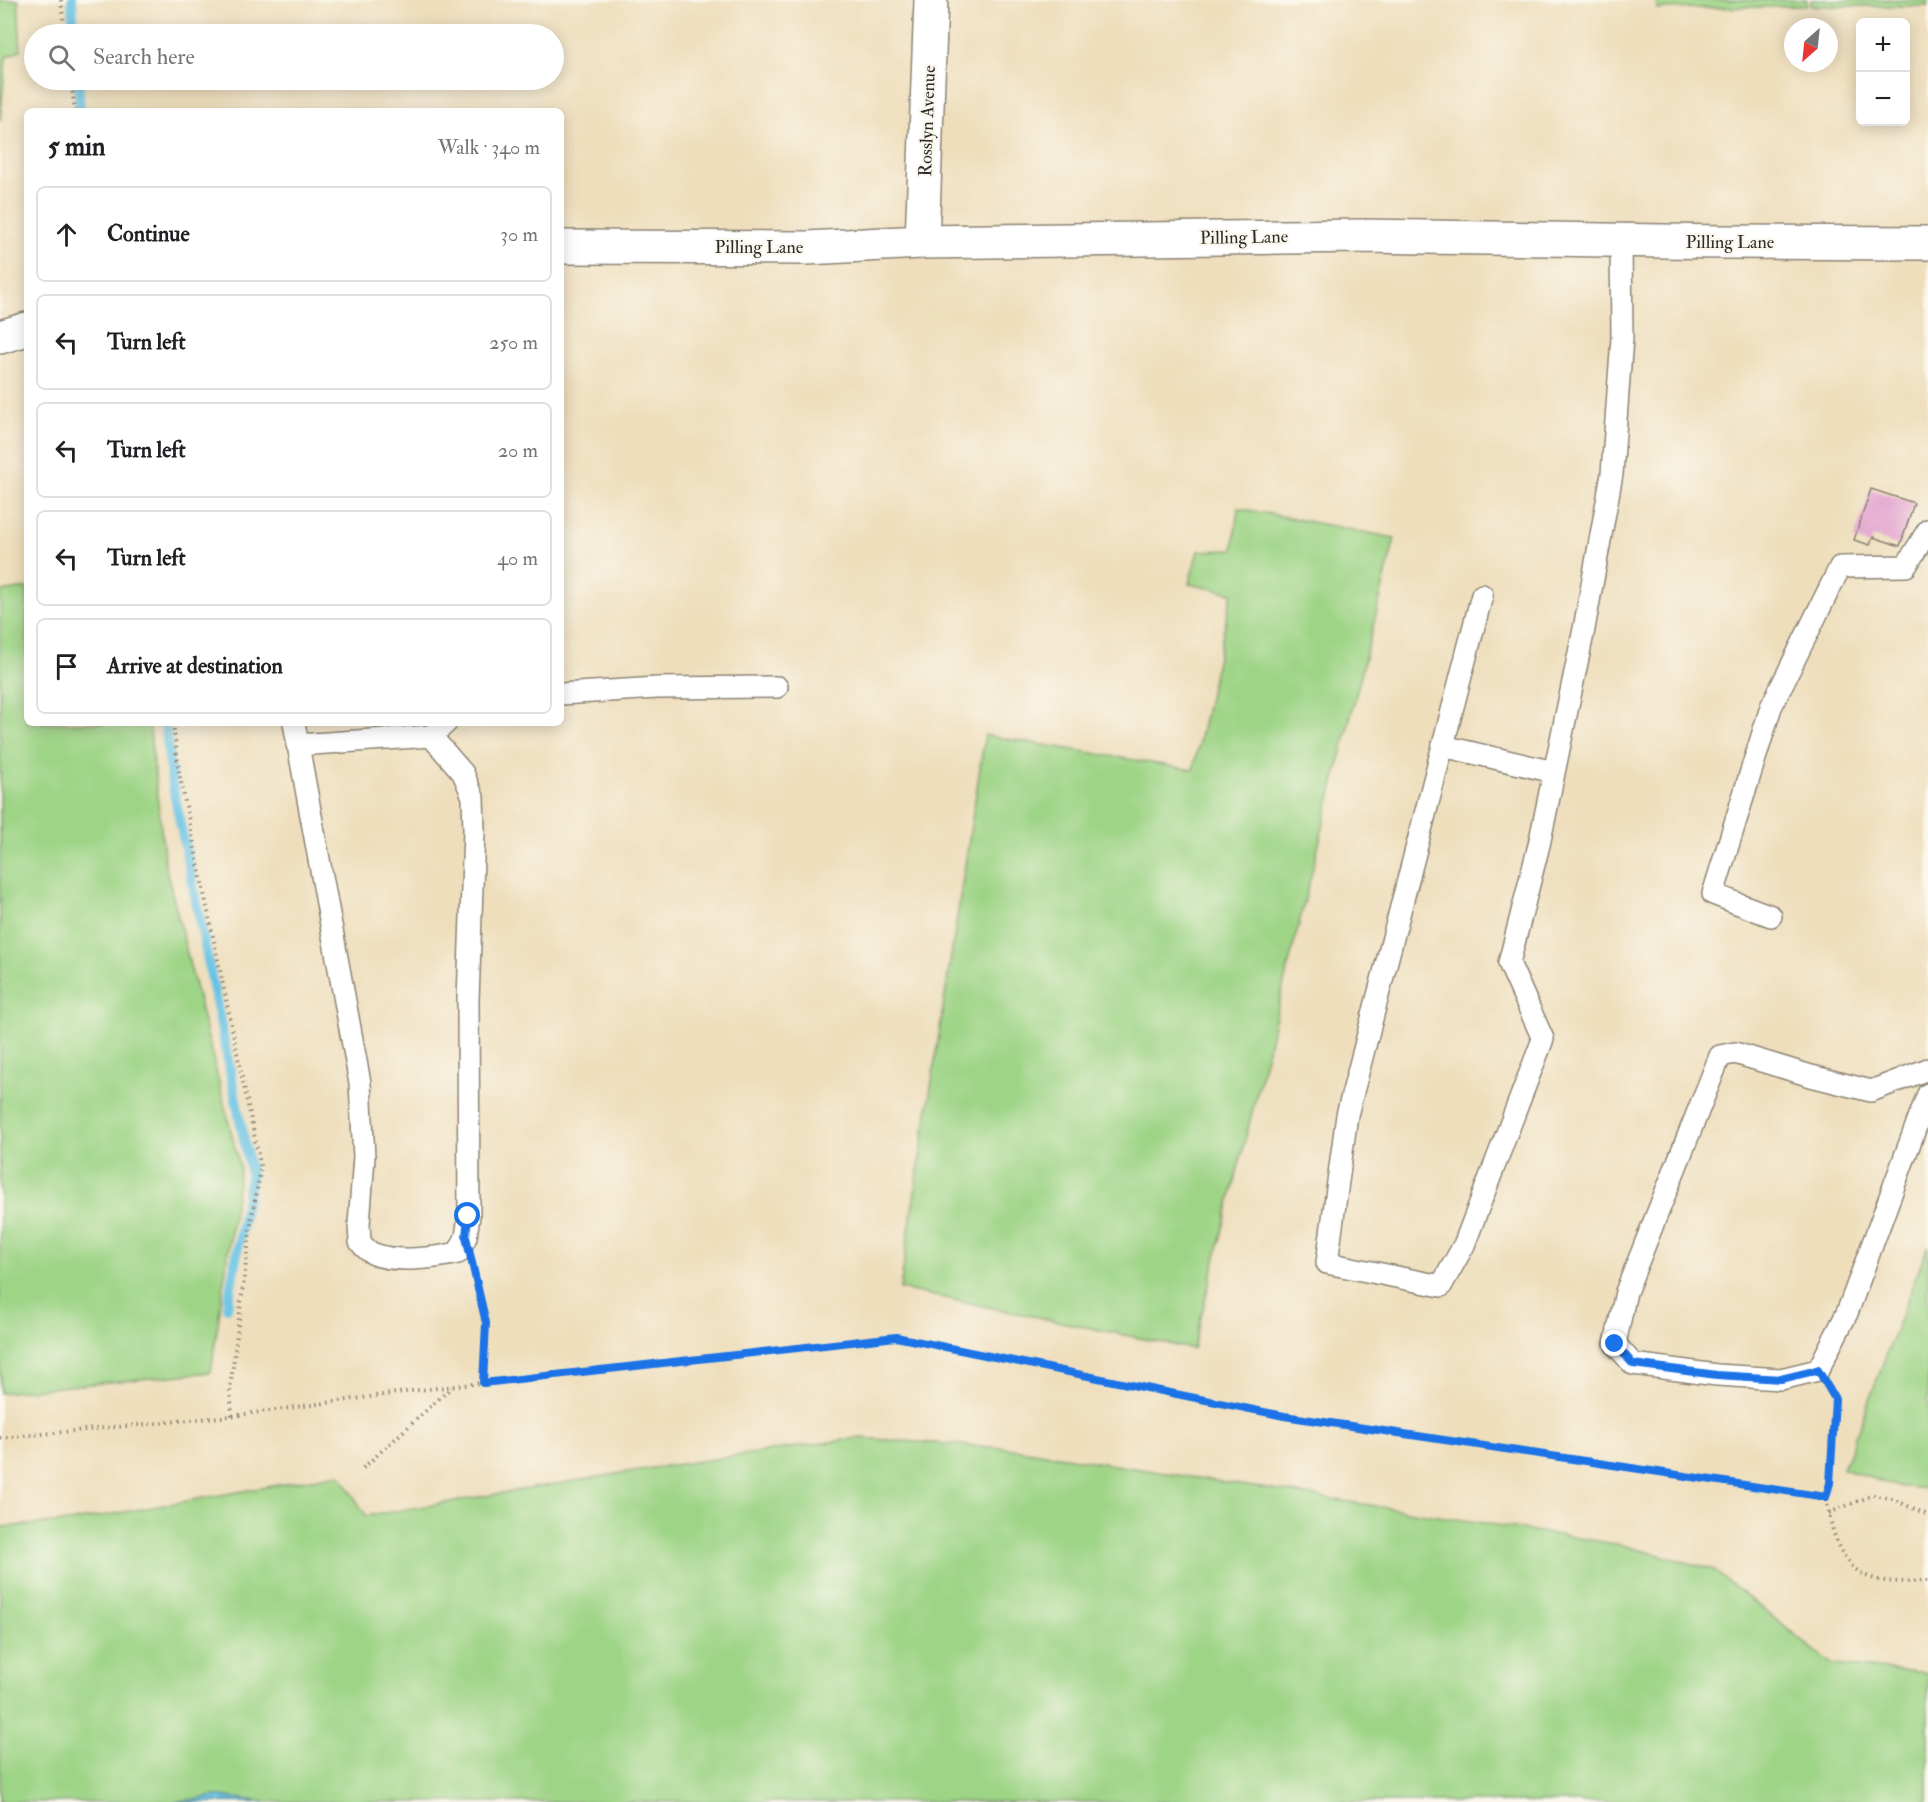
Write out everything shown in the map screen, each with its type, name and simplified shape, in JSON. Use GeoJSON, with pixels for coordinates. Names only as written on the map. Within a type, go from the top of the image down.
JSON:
{"type":"FeatureCollection","features":[{"type":"Feature","properties":{"kind":"street","name":"Rosslyn Avenue"},"geometry":{"type":"LineString","coordinates":[[922,242],[931,0]]}},
{"type":"Feature","properties":{"kind":"street","name":"Pilling Lane"},"geometry":{"type":"LineString","coordinates":[[564,247],[807,248],[922,242],[1364,236],[1928,243]]}},
{"type":"Feature","properties":{"kind":"street"},"geometry":{"type":"LineString","coordinates":[[0,337],[24,330]]}},
{"type":"Feature","properties":{"kind":"lane"},"geometry":{"type":"LineString","coordinates":[[1482,595],[1347,1115],[1327,1263],[1440,1286],[1464,1245],[1543,1039],[1509,963],[1539,845],[1584,629],[1612,474],[1622,338],[1622,241]]}},
{"type":"Feature","properties":{"kind":"lane"},"geometry":{"type":"LineString","coordinates":[[1771,916],[1713,894],[1771,707],[1840,567],[1906,566],[1928,530]]}},
{"type":"Feature","properties":{"kind":"lane"},"geometry":{"type":"LineString","coordinates":[[564,694],[657,688],[777,687]]}},
{"type":"Feature","properties":{"kind":"lane"},"geometry":{"type":"LineString","coordinates":[[294,726],[297,745],[351,1027],[360,1083],[364,1157],[359,1224],[360,1242],[372,1254],[387,1258],[438,1258],[458,1253],[466,1237],[468,1216],[468,1000],[474,831],[473,797],[463,773],[438,730],[297,745]]}},
{"type":"Feature","properties":{"kind":"lane"},"geometry":{"type":"LineString","coordinates":[[1443,746],[1554,772]]}},
{"type":"Feature","properties":{"kind":"lane"},"geometry":{"type":"LineString","coordinates":[[1928,1069],[1871,1091],[1735,1053],[1720,1056],[1626,1292],[1615,1344],[1633,1364],[1717,1375],[1781,1379],[1818,1370],[1847,1313],[1928,1094]]}},
{"type":"Feature","properties":{"kind":"path"},"geometry":{"type":"LineString","coordinates":[[61,0],[64,24]]}},
{"type":"Feature","properties":{"kind":"path"},"geometry":{"type":"LineString","coordinates":[[72,90],[75,108]]}},
{"type":"Feature","properties":{"kind":"path"},"geometry":{"type":"LineString","coordinates":[[173,726],[178,772],[261,1168],[252,1216],[230,1389],[232,1416]]}},
{"type":"Feature","properties":{"kind":"path"},"geometry":{"type":"LineString","coordinates":[[466,1237],[486,1323],[483,1383]]}},
{"type":"Feature","properties":{"kind":"path"},"geometry":{"type":"LineString","coordinates":[[0,1438],[232,1416],[483,1383],[896,1337],[1284,1416],[1826,1497]]}},
{"type":"Feature","properties":{"kind":"path"},"geometry":{"type":"LineString","coordinates":[[1818,1370],[1835,1399],[1830,1483],[1826,1497],[1833,1536],[1856,1569],[1871,1578],[1890,1581],[1928,1581]]}},
{"type":"Feature","properties":{"kind":"path"},"geometry":{"type":"LineString","coordinates":[[363,1468],[453,1387]]}},
{"type":"Feature","properties":{"kind":"path"},"geometry":{"type":"LineString","coordinates":[[1829,1513],[1874,1496],[1890,1498],[1928,1515]]}},
{"type":"Feature","properties":{"kind":"green space"},"geometry":{"type":"Polygon","coordinates":[[[0,0],[18,0],[21,50],[6,57],[0,122],[0,0]]]}},
{"type":"Feature","properties":{"kind":"green space"},"geometry":{"type":"Polygon","coordinates":[[[1657,0],[1807,0],[1807,6],[1657,9],[1657,0]]]}},
{"type":"Feature","properties":{"kind":"green space"},"geometry":{"type":"Polygon","coordinates":[[[1811,0],[1928,0],[1928,6],[1811,6],[1811,0]]]}},
{"type":"Feature","properties":{"kind":"green space"},"geometry":{"type":"Polygon","coordinates":[[[1238,508],[1395,538],[1193,1349],[900,1289],[985,735],[1193,770],[1232,593],[1189,584],[1198,551],[1233,550],[1238,508]]]}},
{"type":"Feature","properties":{"kind":"green space"},"geometry":{"type":"Polygon","coordinates":[[[24,588],[24,726],[149,726],[165,864],[240,1168],[211,1372],[0,1393],[0,592],[24,588]]]}},
{"type":"Feature","properties":{"kind":"green space"},"geometry":{"type":"Polygon","coordinates":[[[1928,1245],[1928,1489],[1895,1486],[1843,1469],[1928,1245]]]}},
{"type":"Feature","properties":{"kind":"green space"},"geometry":{"type":"Polygon","coordinates":[[[858,1438],[1007,1448],[1622,1545],[1712,1569],[1833,1665],[1928,1673],[1928,1802],[0,1802],[0,1527],[68,1522],[340,1474],[366,1516],[640,1470],[858,1438]]]}},
{"type":"Feature","properties":{"kind":"water"},"geometry":{"type":"Polygon","coordinates":[[[217,1796],[265,1802],[173,1802],[217,1796]]]}},
{"type":"Feature","properties":{"kind":"building"},"geometry":{"type":"Polygon","coordinates":[[[1871,489],[1914,503],[1900,546],[1873,537],[1870,545],[1854,540],[1871,489]]]}},
{"type":"Feature","properties":{"kind":"waterway"},"geometry":{"type":"LineString","coordinates":[[72,0],[73,24]]}},
{"type":"Feature","properties":{"kind":"waterway"},"geometry":{"type":"LineString","coordinates":[[79,90],[80,108]]}},
{"type":"Feature","properties":{"kind":"waterway"},"geometry":{"type":"LineString","coordinates":[[165,726],[171,777],[251,1175],[227,1308]]}},
{"type":"Feature","properties":{"kind":"route"},"geometry":{"type":"LineString","coordinates":[[468,1216],[466,1237],[486,1323],[483,1383],[896,1337],[1284,1416],[1826,1497],[1830,1483],[1835,1399],[1818,1370],[1781,1379],[1717,1375],[1633,1364],[1615,1344]]}}]}
